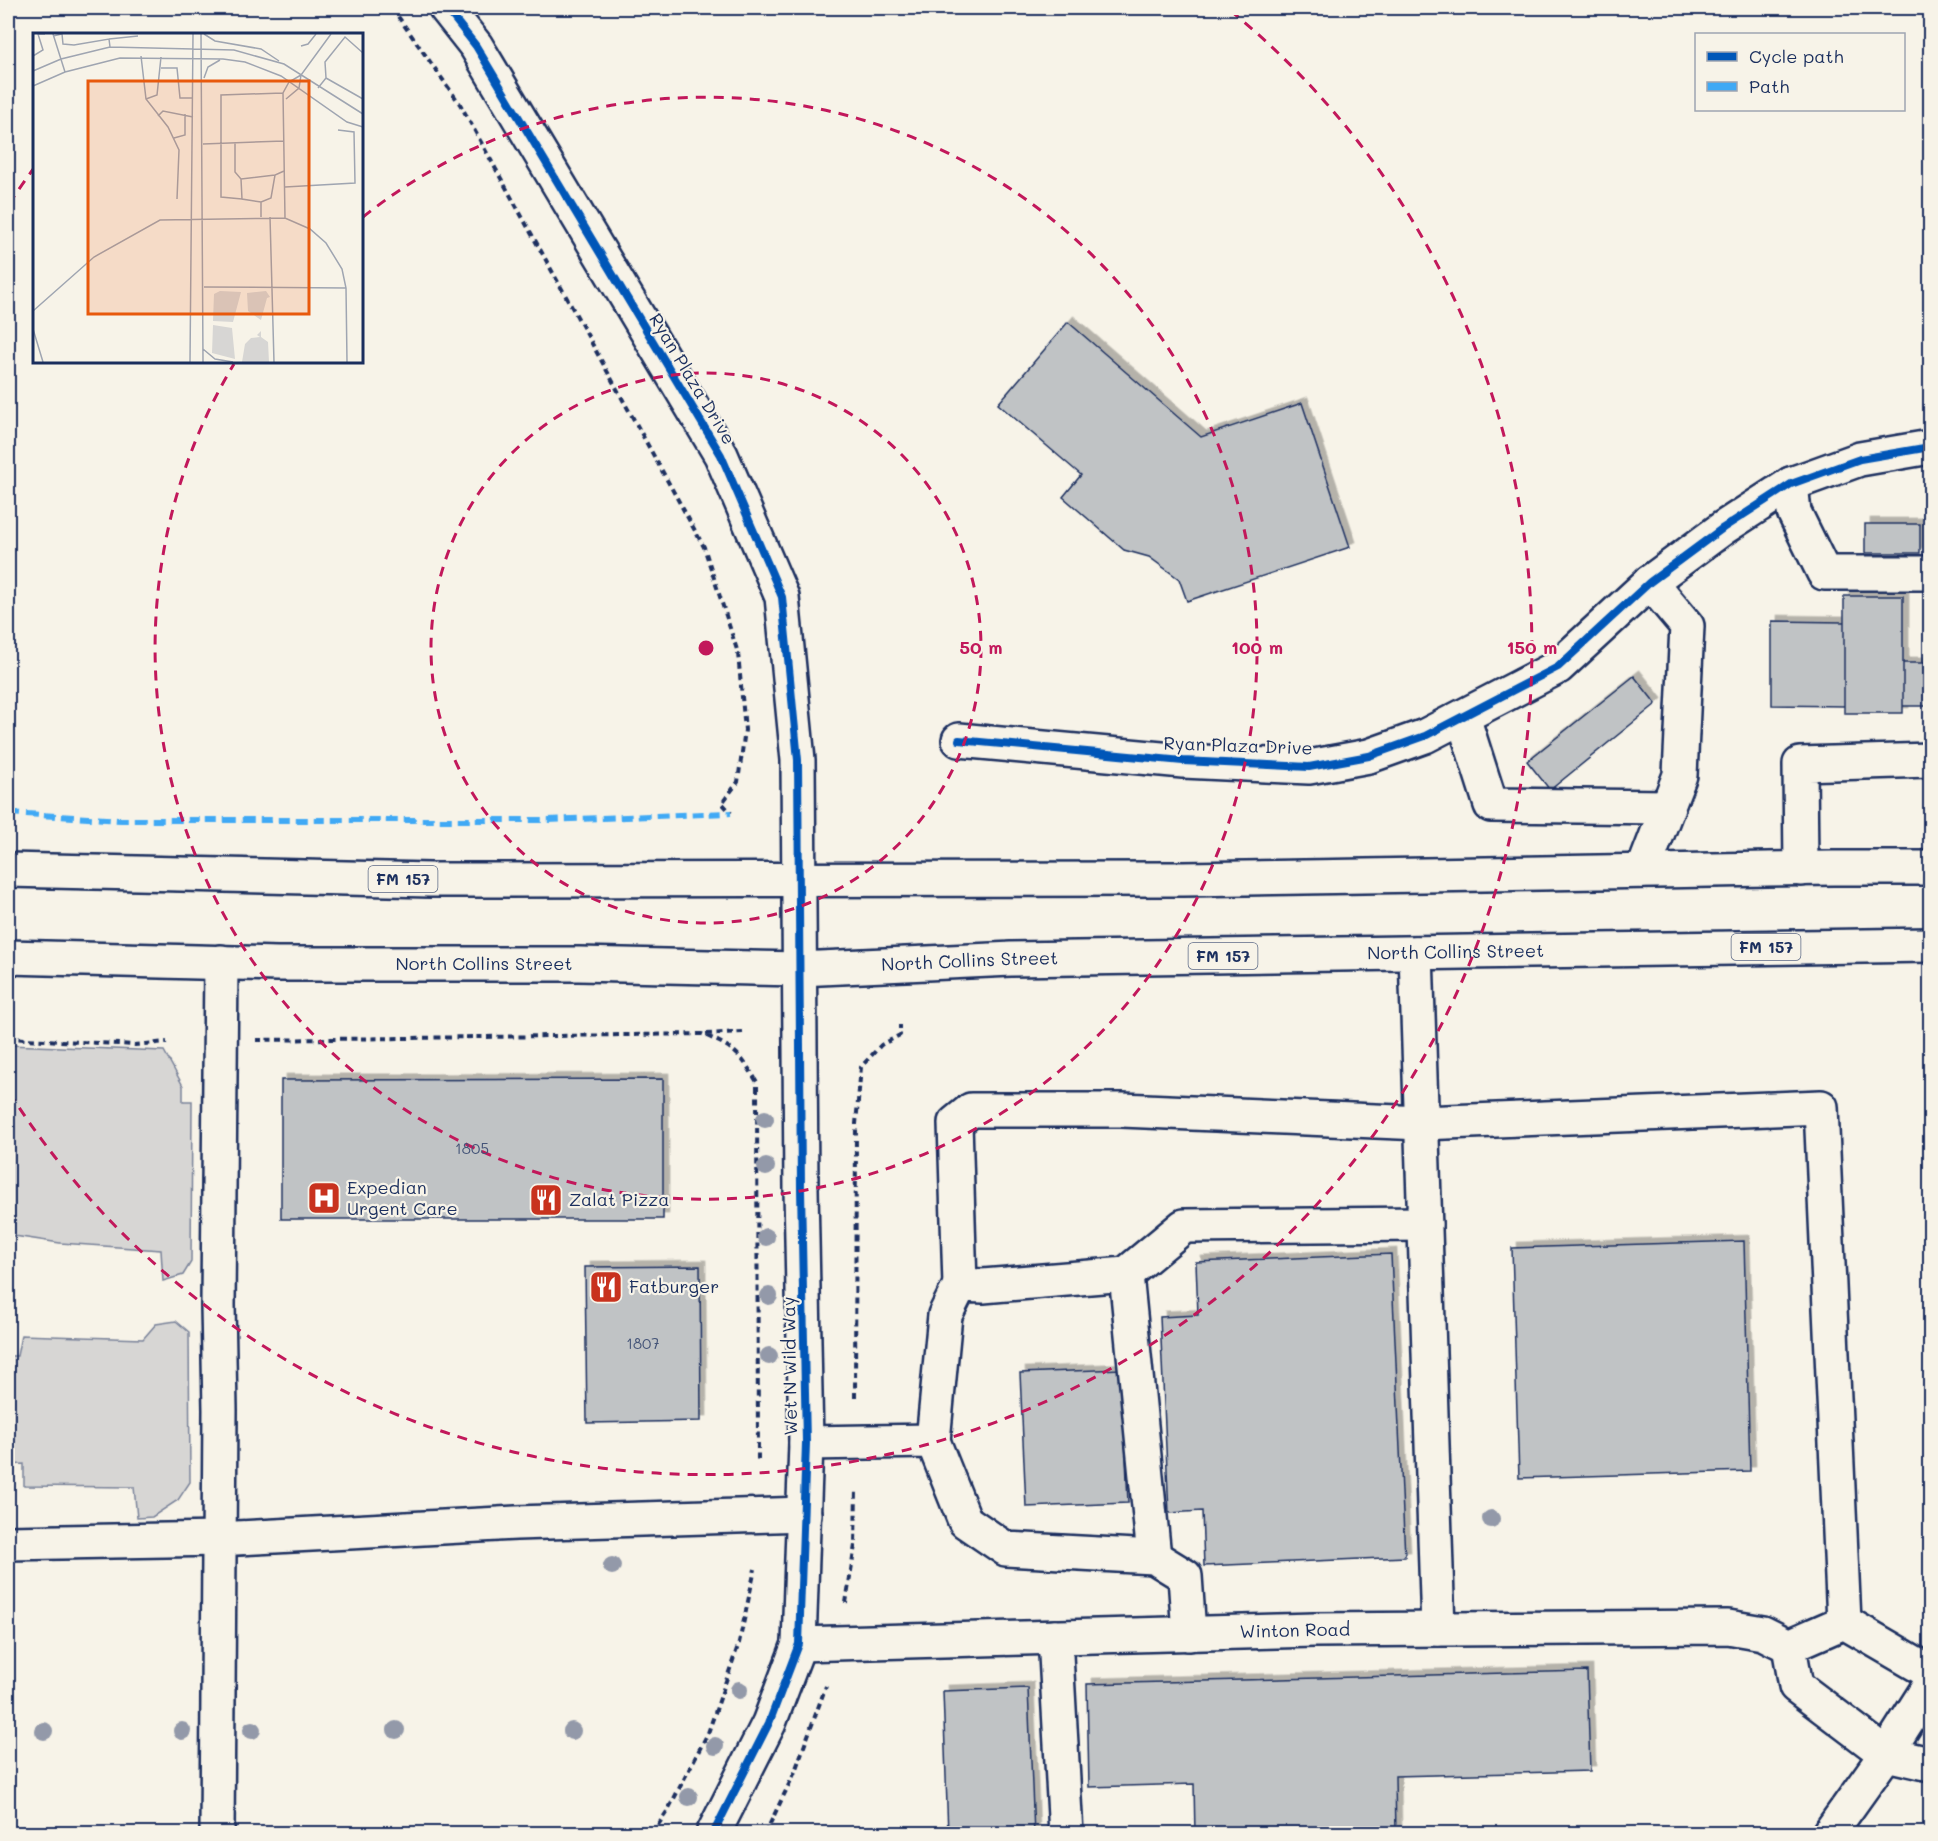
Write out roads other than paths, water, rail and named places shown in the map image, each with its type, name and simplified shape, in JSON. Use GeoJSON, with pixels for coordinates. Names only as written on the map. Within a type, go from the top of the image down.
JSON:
{"type":"FeatureCollection","features":[{"type":"Feature","properties":{"kind":"street","name":"Ryan Plaza Drive"},"geometry":{"type":"LineString","coordinates":[[446,8],[476,46],[721,455],[782,597],[798,760],[799,879]]}},
{"type":"Feature","properties":{"kind":"street","name":"Ryan Plaza Drive"},"geometry":{"type":"LineString","coordinates":[[959,740],[1183,761],[1309,766],[1369,756],[1425,736],[1558,668],[1650,582],[1723,528],[1791,484],[1860,459],[1930,447]]}},
{"type":"Feature","properties":{"kind":"street"},"geometry":{"type":"LineString","coordinates":[[1791,484],[1794,512],[1824,573],[1930,573]]}},
{"type":"Feature","properties":{"kind":"street"},"geometry":{"type":"LineString","coordinates":[[1643,871],[1680,775],[1688,626],[1650,582]]}},
{"type":"Feature","properties":{"kind":"street"},"geometry":{"type":"LineString","coordinates":[[1463,717],[1491,805],[1668,807]]}},
{"type":"Feature","properties":{"kind":"street"},"geometry":{"type":"LineString","coordinates":[[1801,869],[1800,764],[1930,760]]}},
{"type":"Feature","properties":{"kind":"street","name":"FM 157"},"geometry":{"type":"LineString","coordinates":[[8,870],[430,880],[1184,879],[1930,868]]}},
{"type":"Feature","properties":{"kind":"street","name":"Wet N Wild Way"},"geometry":{"type":"LineString","coordinates":[[712,1833],[769,1723],[799,1644],[806,1443],[799,879]]}},
{"type":"Feature","properties":{"kind":"street","name":"North Collins Street"},"geometry":{"type":"LineString","coordinates":[[8,957],[799,969],[1011,958],[1930,945]]}},
{"type":"Feature","properties":{"kind":"street"},"geometry":{"type":"LineString","coordinates":[[1824,947],[1930,958]]}},
{"type":"Feature","properties":{"kind":"street"},"geometry":{"type":"LineString","coordinates":[[1416,953],[1438,1629]]}},
{"type":"Feature","properties":{"kind":"street"},"geometry":{"type":"LineString","coordinates":[[217,1833],[221,962]]}},
{"type":"Feature","properties":{"kind":"street"},"geometry":{"type":"LineString","coordinates":[[1189,1634],[1185,1576],[1154,1557],[1006,1550],[965,1521],[933,1441],[945,1315],[960,1285],[955,1123],[971,1110],[1134,1111],[1422,1123],[1821,1107],[1844,1622]]}},
{"type":"Feature","properties":{"kind":"street"},"geometry":{"type":"LineString","coordinates":[[960,1285],[983,1286],[1126,1274],[1184,1226],[1425,1224]]}},
{"type":"Feature","properties":{"kind":"street"},"geometry":{"type":"LineString","coordinates":[[1126,1274],[1154,1557]]}},
{"type":"Feature","properties":{"kind":"street"},"geometry":{"type":"LineString","coordinates":[[806,1443],[933,1441]]}},
{"type":"Feature","properties":{"kind":"street"},"geometry":{"type":"LineString","coordinates":[[8,1543],[219,1539],[516,1523],[804,1514]]}},
{"type":"Feature","properties":{"kind":"street"},"geometry":{"type":"LineString","coordinates":[[1844,1622],[1790,1646],[1796,1686],[1886,1754],[1930,1764]]}},
{"type":"Feature","properties":{"kind":"street"},"geometry":{"type":"LineString","coordinates":[[1844,1622],[1930,1672]]}},
{"type":"Feature","properties":{"kind":"street","name":"Winton Road"},"geometry":{"type":"LineString","coordinates":[[799,1644],[1438,1629],[1728,1627],[1763,1633],[1790,1646]]}},
{"type":"Feature","properties":{"kind":"street"},"geometry":{"type":"LineString","coordinates":[[1055,1637],[1066,1833]]}},
{"type":"Feature","properties":{"kind":"street"},"geometry":{"type":"LineString","coordinates":[[1829,1833],[1886,1754],[1930,1685]]}},
{"type":"Feature","properties":{"kind":"place","name":"Expedian Urgent Care"},"geometry":{"type":"Point","coordinates":[324,1198]}},
{"type":"Feature","properties":{"kind":"place","name":"Zalat Pizza"},"geometry":{"type":"Point","coordinates":[546,1200]}},
{"type":"Feature","properties":{"kind":"place","name":"Fatburger"},"geometry":{"type":"Point","coordinates":[606,1287]}}]}
